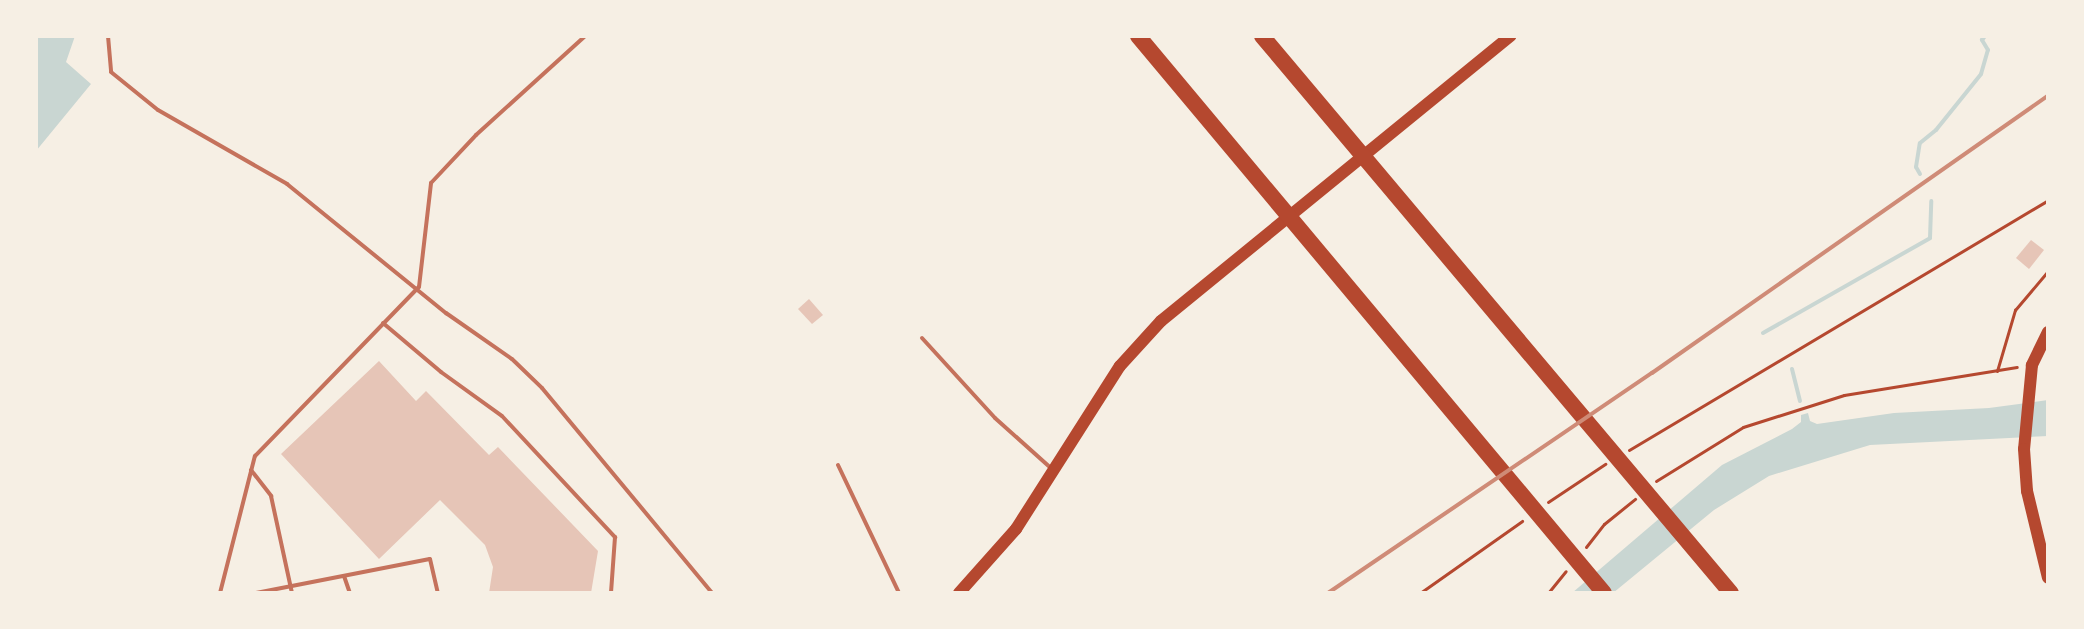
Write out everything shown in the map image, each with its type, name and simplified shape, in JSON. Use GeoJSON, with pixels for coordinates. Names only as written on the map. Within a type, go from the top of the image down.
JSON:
{"type":"FeatureCollection","features":[{"type":"Feature","properties":{"kind":"highway"},"geometry":{"type":"LineString","coordinates":[[1138,36],[1604,593]]}},
{"type":"Feature","properties":{"kind":"highway"},"geometry":{"type":"LineString","coordinates":[[1262,36],[1731,593]]}},
{"type":"Feature","properties":{"kind":"main road"},"geometry":{"type":"LineString","coordinates":[[959,593],[1016,529],[1120,366],[1161,321],[1510,36]]}},
{"type":"Feature","properties":{"kind":"main road"},"geometry":{"type":"LineString","coordinates":[[2048,332],[2032,365],[2024,449],[2027,491],[2048,578]]}},
{"type":"Feature","properties":{"kind":"lane"},"geometry":{"type":"LineString","coordinates":[[108,36],[111,72],[158,110],[287,184],[419,287],[446,313],[512,359],[542,388],[712,593]]}},
{"type":"Feature","properties":{"kind":"lane"},"geometry":{"type":"LineString","coordinates":[[220,593],[255,456],[419,287],[431,183],[476,135],[585,36]]}},
{"type":"Feature","properties":{"kind":"lane"},"geometry":{"type":"LineString","coordinates":[[383,323],[441,372],[502,416],[615,537],[611,593]]}},
{"type":"Feature","properties":{"kind":"lane"},"geometry":{"type":"LineString","coordinates":[[922,338],[995,418],[1054,470]]}},
{"type":"Feature","properties":{"kind":"lane"},"geometry":{"type":"LineString","coordinates":[[838,465],[899,593]]}},
{"type":"Feature","properties":{"kind":"lane"},"geometry":{"type":"LineString","coordinates":[[251,470],[271,496],[292,593]]}},
{"type":"Feature","properties":{"kind":"lane"},"geometry":{"type":"LineString","coordinates":[[256,593],[430,559],[438,593]]}},
{"type":"Feature","properties":{"kind":"lane"},"geometry":{"type":"LineString","coordinates":[[344,576],[350,593]]}},
{"type":"Feature","properties":{"kind":"path"},"geometry":{"type":"LineString","coordinates":[[1628,451],[2048,200]]}},
{"type":"Feature","properties":{"kind":"path"},"geometry":{"type":"LineString","coordinates":[[1997,371],[2015,310],[2048,271]]}},
{"type":"Feature","properties":{"kind":"path"},"geometry":{"type":"LineString","coordinates":[[1646,488],[1667,470],[1743,427],[1844,395],[2032,365]]}},
{"type":"Feature","properties":{"kind":"path"},"geometry":{"type":"LineString","coordinates":[[1549,502],[1614,459]]}},
{"type":"Feature","properties":{"kind":"path"},"geometry":{"type":"LineString","coordinates":[[1586,547],[1604,524],[1636,497]]}},
{"type":"Feature","properties":{"kind":"path"},"geometry":{"type":"LineString","coordinates":[[1420,593],[1523,520]]}},
{"type":"Feature","properties":{"kind":"path"},"geometry":{"type":"LineString","coordinates":[[1548,593],[1567,570]]}},
{"type":"Feature","properties":{"kind":"shaded area"},"geometry":{"type":"Polygon","coordinates":[[[36,36],[75,36],[66,62],[91,84],[36,151],[36,36]]]}},
{"type":"Feature","properties":{"kind":"shaded area"},"geometry":{"type":"Polygon","coordinates":[[[2048,400],[2048,436],[1870,445],[1769,476],[1714,510],[1613,593],[1572,593],[1722,465],[1792,429],[1801,422],[1801,415],[1808,413],[1810,421],[1817,424],[1894,413],[1989,408],[2048,400]]]}},
{"type":"Feature","properties":{"kind":"building"},"geometry":{"type":"Polygon","coordinates":[[[2031,240],[2044,250],[2029,269],[2016,258],[2031,240]]]}},
{"type":"Feature","properties":{"kind":"building"},"geometry":{"type":"Polygon","coordinates":[[[809,299],[823,315],[812,324],[798,309],[809,299]]]}},
{"type":"Feature","properties":{"kind":"building"},"geometry":{"type":"Polygon","coordinates":[[[379,361],[416,401],[426,391],[489,455],[498,447],[598,551],[591,593],[489,593],[493,567],[485,545],[440,500],[379,559],[281,454],[379,361]]]}},
{"type":"Feature","properties":{"kind":"waterway"},"geometry":{"type":"LineString","coordinates":[[1920,174],[1916,167],[1920,143],[1936,130],[1981,74],[1988,50],[1982,40],[1985,36]]}},
{"type":"Feature","properties":{"kind":"waterway"},"geometry":{"type":"LineString","coordinates":[[1763,333],[1930,238],[1931,201]]}},
{"type":"Feature","properties":{"kind":"waterway"},"geometry":{"type":"LineString","coordinates":[[1792,369],[1800,401]]}},
{"type":"Feature","properties":{"kind":"railway"},"geometry":{"type":"LineString","coordinates":[[1328,593],[1652,373],[2048,96]]}}]}
